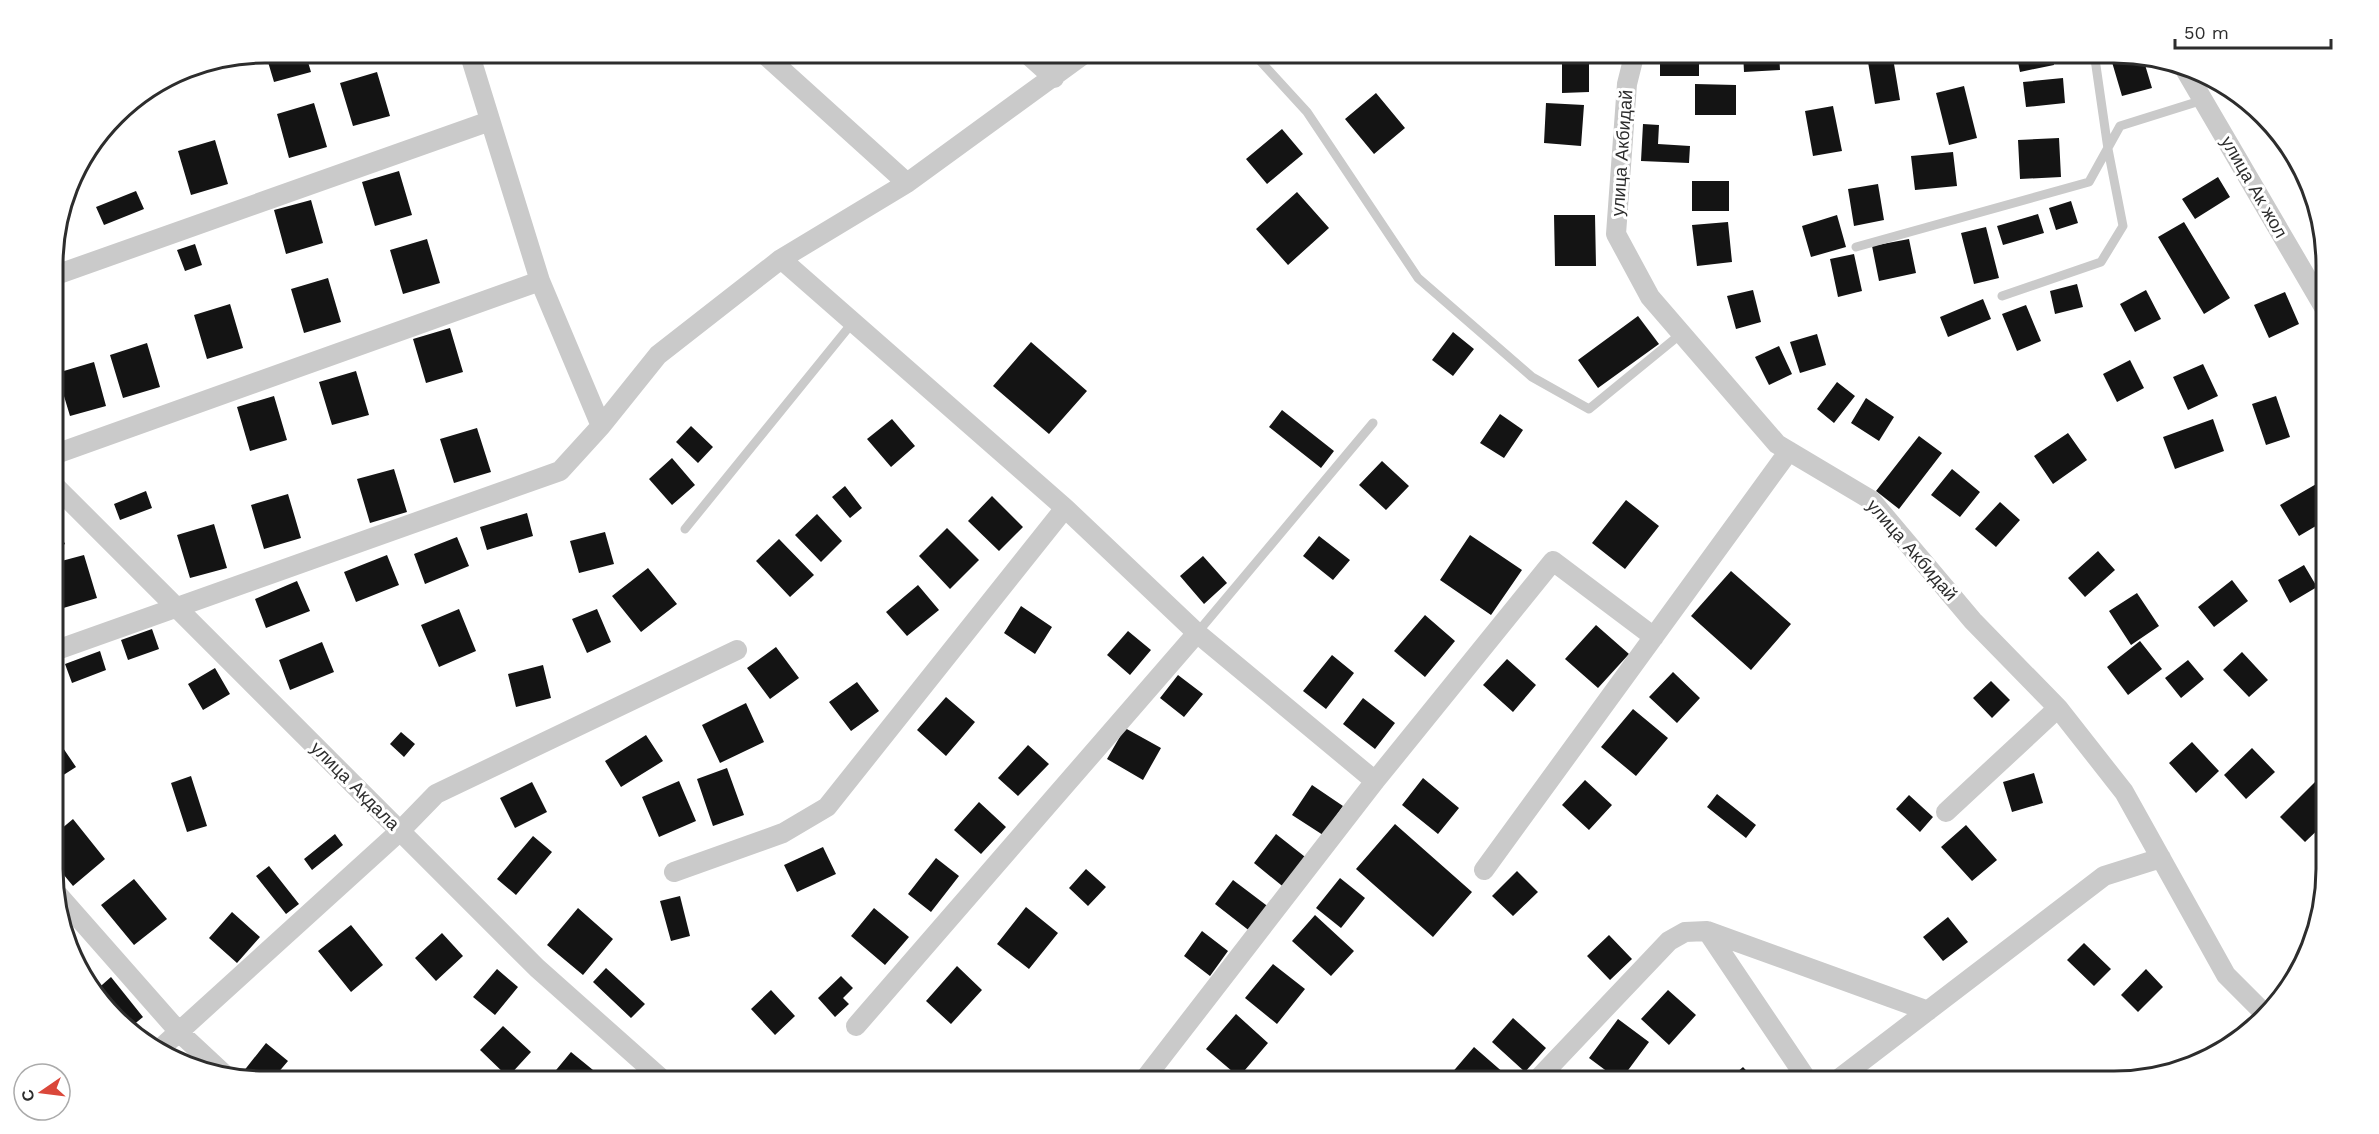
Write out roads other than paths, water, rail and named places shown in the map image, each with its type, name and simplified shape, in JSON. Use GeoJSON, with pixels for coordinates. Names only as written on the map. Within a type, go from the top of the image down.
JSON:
{"type":"FeatureCollection","features":[{"type":"Feature","properties":{"kind":"street"},"geometry":{"type":"LineString","coordinates":[[472,63],[540,280],[601,426]]}},
{"type":"Feature","properties":{"kind":"street"},"geometry":{"type":"LineString","coordinates":[[774,63],[907,183]]}},
{"type":"Feature","properties":{"kind":"street"},"geometry":{"type":"LineString","coordinates":[[1037,63],[1054,78]]}},
{"type":"Feature","properties":{"kind":"street"},"geometry":{"type":"LineString","coordinates":[[63,648],[560,471],[601,426],[658,355],[782,259],[907,183],[1073,63]]}},
{"type":"Feature","properties":{"kind":"street","name":"улица Акбидай"},"geometry":{"type":"LineString","coordinates":[[1632,63],[1627,84],[1616,234],[1650,297],[1777,444],[1871,500],[1973,621],[2058,708],[2124,792],[2226,975],[2260,1009]]}},
{"type":"Feature","properties":{"kind":"street","name":"улица Ак жол"},"geometry":{"type":"LineString","coordinates":[[2190,77],[2316,294]]}},
{"type":"Feature","properties":{"kind":"street"},"geometry":{"type":"LineString","coordinates":[[63,272],[490,121]]}},
{"type":"Feature","properties":{"kind":"street"},"geometry":{"type":"LineString","coordinates":[[782,259],[1065,508],[1197,633],[1375,781]]}},
{"type":"Feature","properties":{"kind":"street"},"geometry":{"type":"LineString","coordinates":[[63,451],[540,280]]}},
{"type":"Feature","properties":{"kind":"street"},"geometry":{"type":"LineString","coordinates":[[1484,870],[1788,451]]}},
{"type":"Feature","properties":{"kind":"street","name":"улица Акдала"},"geometry":{"type":"LineString","coordinates":[[63,493],[537,968],[653,1071]]}},
{"type":"Feature","properties":{"kind":"street"},"geometry":{"type":"LineString","coordinates":[[675,872],[783,833],[827,807],[1065,508]]}},
{"type":"Feature","properties":{"kind":"street"},"geometry":{"type":"LineString","coordinates":[[1151,1071],[1375,781],[1553,561],[1654,637]]}},
{"type":"Feature","properties":{"kind":"street"},"geometry":{"type":"LineString","coordinates":[[856,1026],[1197,633]]}},
{"type":"Feature","properties":{"kind":"street"},"geometry":{"type":"LineString","coordinates":[[165,1045],[400,831],[436,794],[738,650]]}},
{"type":"Feature","properties":{"kind":"street"},"geometry":{"type":"LineString","coordinates":[[1946,812],[2058,708]]}},
{"type":"Feature","properties":{"kind":"street"},"geometry":{"type":"LineString","coordinates":[[1851,1071],[2104,876],[2161,858]]}},
{"type":"Feature","properties":{"kind":"street"},"geometry":{"type":"LineString","coordinates":[[67,904],[180,1033],[214,1064]]}},
{"type":"Feature","properties":{"kind":"street"},"geometry":{"type":"LineString","coordinates":[[1546,1071],[1669,941],[1684,932],[1707,931],[1928,1011]]}},
{"type":"Feature","properties":{"kind":"street"},"geometry":{"type":"LineString","coordinates":[[1707,931],[1801,1071]]}},
{"type":"Feature","properties":{"kind":"lane"},"geometry":{"type":"LineString","coordinates":[[1262,63],[1307,112],[1418,278],[1532,377],[1590,409],[1682,333]]}},
{"type":"Feature","properties":{"kind":"lane"},"geometry":{"type":"LineString","coordinates":[[2002,296],[2101,262],[2123,226],[2108,149],[2096,63]]}},
{"type":"Feature","properties":{"kind":"lane"},"geometry":{"type":"LineString","coordinates":[[1856,247],[2089,182],[2120,126],[2203,100]]}},
{"type":"Feature","properties":{"kind":"lane"},"geometry":{"type":"LineString","coordinates":[[685,529],[853,322]]}},
{"type":"Feature","properties":{"kind":"lane"},"geometry":{"type":"LineString","coordinates":[[1197,633],[1373,423]]}}]}
